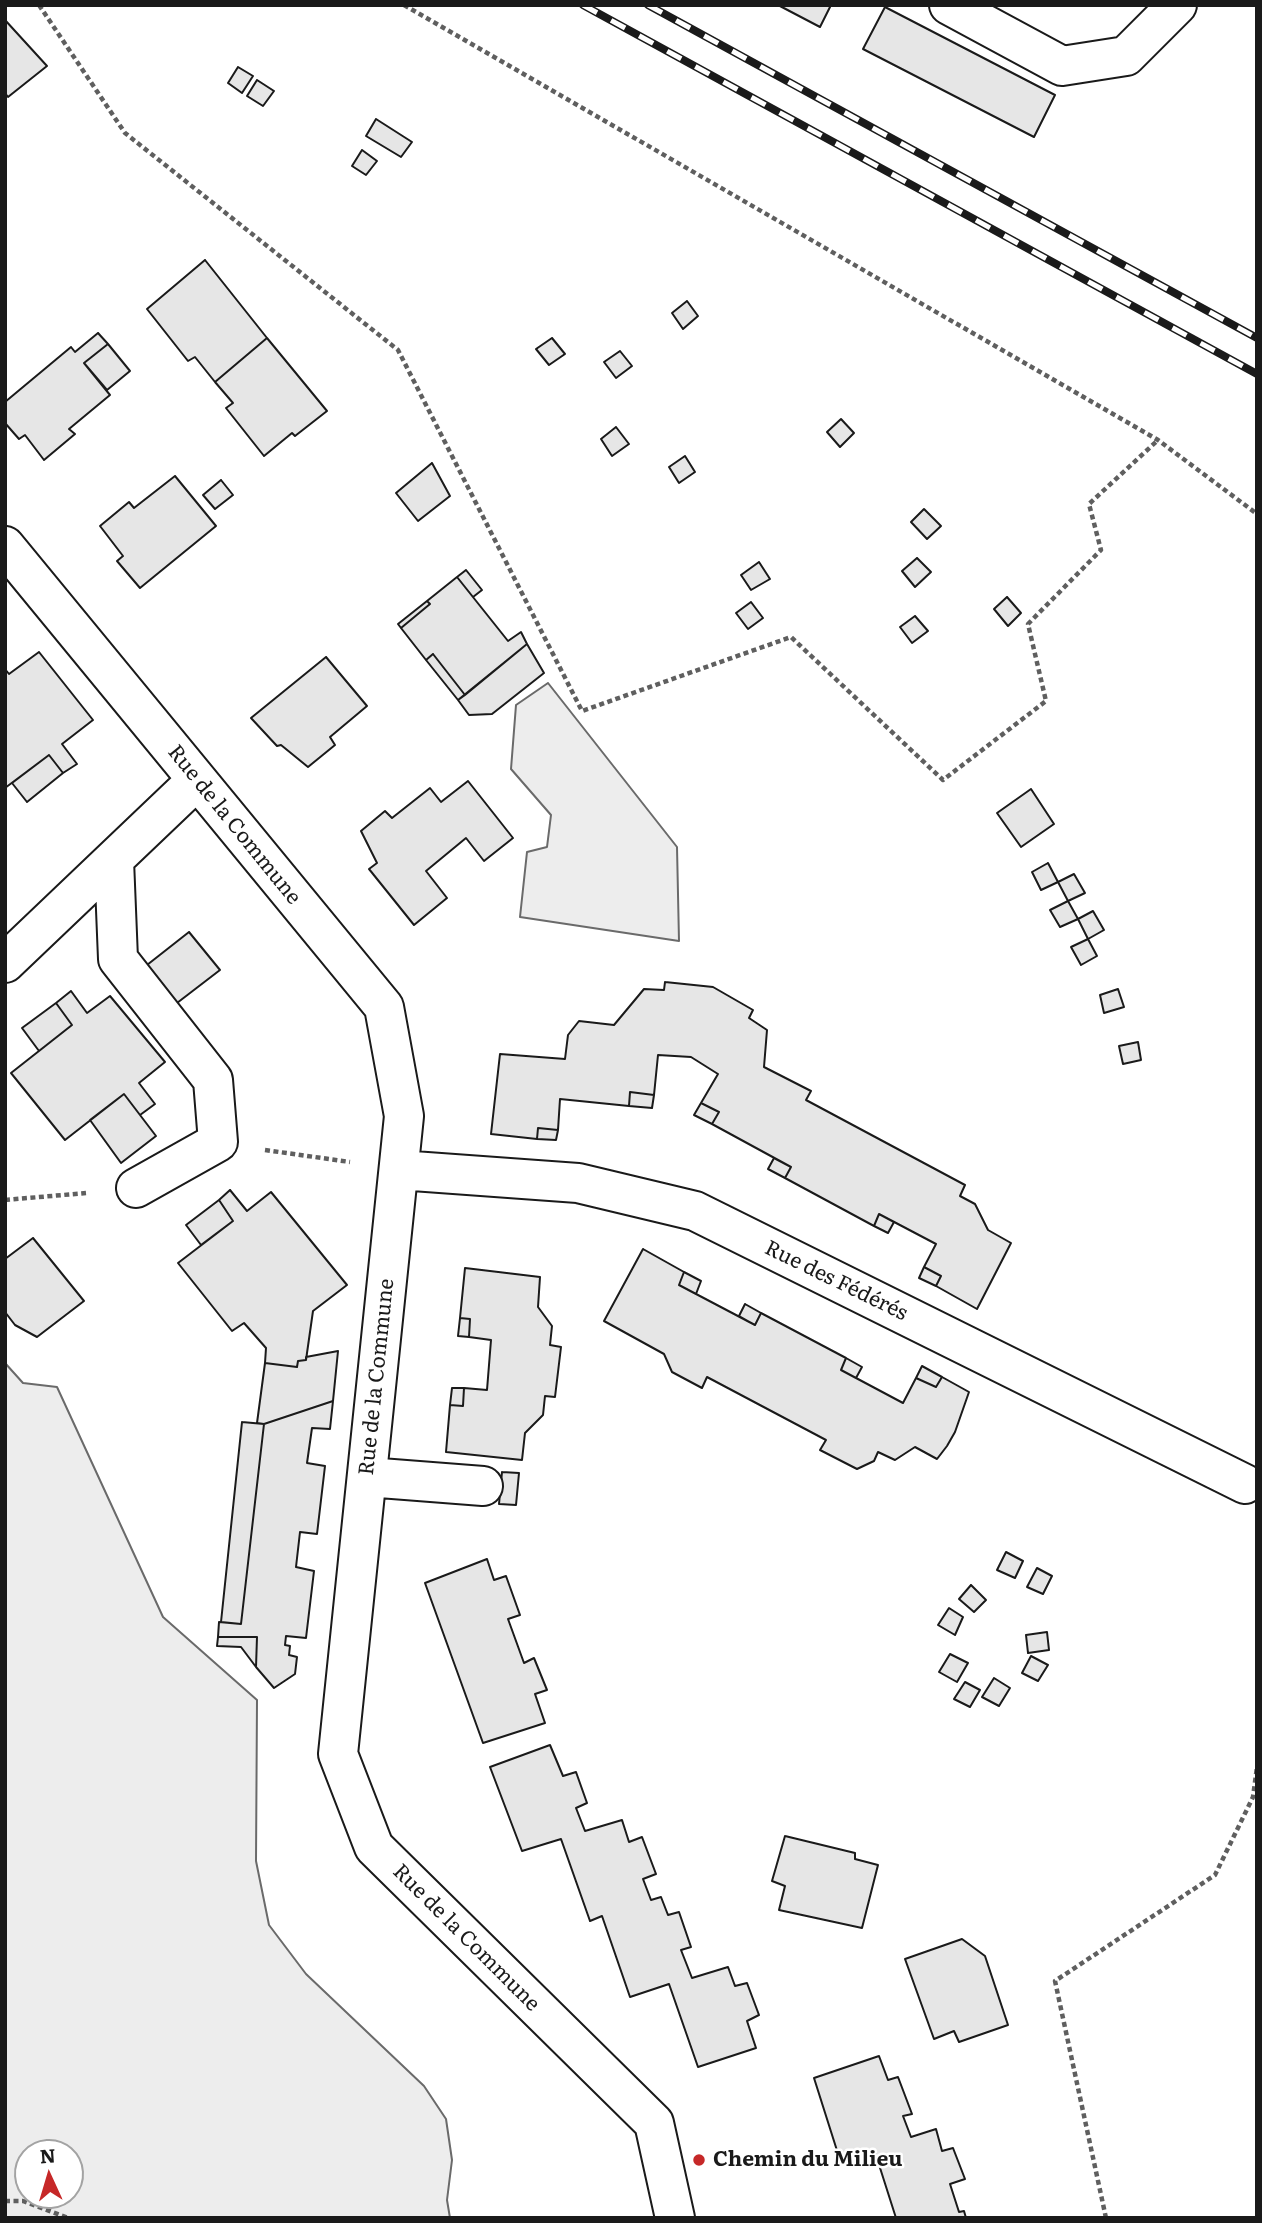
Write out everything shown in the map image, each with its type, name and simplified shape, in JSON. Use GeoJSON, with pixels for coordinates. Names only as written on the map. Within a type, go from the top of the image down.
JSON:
{"type":"FeatureCollection","features":[{"type":"Feature","properties":{"kind":"street"},"geometry":{"type":"LineString","coordinates":[[949,5],[1062,66],[1126,56],[1177,5]]}},
{"type":"Feature","properties":{"kind":"street","name":"Rue de la Commune"},"geometry":{"type":"LineString","coordinates":[[10,560],[197,780],[384,1007],[404,1116],[338,1755],[373,1847],[654,2123],[675,2218]]}},
{"type":"Feature","properties":{"kind":"street"},"geometry":{"type":"LineString","coordinates":[[5,963],[197,780]]}},
{"type":"Feature","properties":{"kind":"street"},"geometry":{"type":"LineString","coordinates":[[114,860],[118,958],[213,1080],[218,1143],[136,1188]]}},
{"type":"Feature","properties":{"kind":"street","name":"Rue des Fédérés"},"geometry":{"type":"LineString","coordinates":[[399,1170],[578,1183],[695,1211],[1245,1484]]}},
{"type":"Feature","properties":{"kind":"street"},"geometry":{"type":"LineString","coordinates":[[367,1477],[483,1486]]}},
{"type":"Feature","properties":{"kind":"path"},"geometry":{"type":"LineString","coordinates":[[39,5],[125,133],[398,350],[582,711],[791,637],[943,780],[1046,701],[1028,624],[1101,551],[1089,504],[1158,440]]}},
{"type":"Feature","properties":{"kind":"path"},"geometry":{"type":"LineString","coordinates":[[404,5],[1158,440],[1257,514]]}},
{"type":"Feature","properties":{"kind":"path"},"geometry":{"type":"LineString","coordinates":[[218,1143],[399,1170]]}},
{"type":"Feature","properties":{"kind":"path"},"geometry":{"type":"LineString","coordinates":[[5,1200],[136,1188]]}},
{"type":"Feature","properties":{"kind":"path"},"geometry":{"type":"LineString","coordinates":[[1106,2218],[1055,1981],[1216,1875],[1252,1797],[1257,1767]]}},
{"type":"Feature","properties":{"kind":"path"},"geometry":{"type":"LineString","coordinates":[[5,2201],[23,2201],[68,2218]]}},
{"type":"Feature","properties":{"kind":"shaded area"},"geometry":{"type":"Polygon","coordinates":[[[548,683],[677,847],[679,941],[520,917],[527,852],[547,847],[551,815],[511,769],[516,705],[548,683]]]}},
{"type":"Feature","properties":{"kind":"shaded area"},"geometry":{"type":"Polygon","coordinates":[[[5,1363],[23,1383],[57,1387],[163,1617],[257,1700],[256,1861],[269,1925],[306,1974],[424,2086],[446,2119],[452,2160],[447,2200],[450,2218],[5,2218],[5,1363]]]}},
{"type":"Feature","properties":{"kind":"building"},"geometry":{"type":"Polygon","coordinates":[[[778,5],[831,5],[820,27],[778,5]]]}},
{"type":"Feature","properties":{"kind":"building"},"geometry":{"type":"Polygon","coordinates":[[[885,7],[1055,95],[1034,137],[863,49],[885,7]]]}},
{"type":"Feature","properties":{"kind":"building"},"geometry":{"type":"Polygon","coordinates":[[[5,20],[47,66],[8,97],[5,93],[5,20]]]}},
{"type":"Feature","properties":{"kind":"building"},"geometry":{"type":"Polygon","coordinates":[[[238,67],[253,76],[242,93],[228,83],[238,67]]]}},
{"type":"Feature","properties":{"kind":"building"},"geometry":{"type":"Polygon","coordinates":[[[257,80],[274,91],[263,106],[247,96],[257,80]]]}},
{"type":"Feature","properties":{"kind":"building"},"geometry":{"type":"Polygon","coordinates":[[[376,119],[412,142],[401,157],[366,136],[376,119]]]}},
{"type":"Feature","properties":{"kind":"building"},"geometry":{"type":"Polygon","coordinates":[[[362,150],[377,161],[366,175],[352,166],[362,150]]]}},
{"type":"Feature","properties":{"kind":"building"},"geometry":{"type":"Polygon","coordinates":[[[205,260],[267,338],[215,382],[195,357],[188,361],[147,309],[205,260]]]}},
{"type":"Feature","properties":{"kind":"building"},"geometry":{"type":"Polygon","coordinates":[[[687,301],[698,316],[683,329],[672,313],[687,301]]]}},
{"type":"Feature","properties":{"kind":"building"},"geometry":{"type":"Polygon","coordinates":[[[98,333],[108,344],[84,363],[110,395],[69,429],[75,434],[44,460],[25,435],[19,439],[5,423],[5,402],[71,347],[75,352],[98,333]]]}},
{"type":"Feature","properties":{"kind":"building"},"geometry":{"type":"Polygon","coordinates":[[[267,338],[327,411],[295,436],[292,433],[264,456],[226,408],[233,403],[215,382],[267,338]]]}},
{"type":"Feature","properties":{"kind":"building"},"geometry":{"type":"Polygon","coordinates":[[[552,338],[565,354],[549,365],[536,349],[552,338]]]}},
{"type":"Feature","properties":{"kind":"building"},"geometry":{"type":"Polygon","coordinates":[[[108,344],[130,371],[107,390],[84,363],[108,344]]]}},
{"type":"Feature","properties":{"kind":"building"},"geometry":{"type":"Polygon","coordinates":[[[620,351],[632,366],[616,378],[604,362],[620,351]]]}},
{"type":"Feature","properties":{"kind":"building"},"geometry":{"type":"Polygon","coordinates":[[[841,419],[854,433],[840,447],[827,432],[841,419]]]}},
{"type":"Feature","properties":{"kind":"building"},"geometry":{"type":"Polygon","coordinates":[[[616,427],[629,444],[612,456],[601,439],[616,427]]]}},
{"type":"Feature","properties":{"kind":"building"},"geometry":{"type":"Polygon","coordinates":[[[685,456],[695,472],[679,483],[669,467],[685,456]]]}},
{"type":"Feature","properties":{"kind":"building"},"geometry":{"type":"Polygon","coordinates":[[[432,463],[450,496],[418,521],[396,493],[432,463]]]}},
{"type":"Feature","properties":{"kind":"building"},"geometry":{"type":"Polygon","coordinates":[[[175,476],[216,526],[140,588],[117,561],[123,556],[100,526],[129,502],[134,508],[175,476]]]}},
{"type":"Feature","properties":{"kind":"building"},"geometry":{"type":"Polygon","coordinates":[[[221,480],[233,495],[215,509],[203,495],[221,480]]]}},
{"type":"Feature","properties":{"kind":"building"},"geometry":{"type":"Polygon","coordinates":[[[924,509],[941,526],[927,539],[911,522],[924,509]]]}},
{"type":"Feature","properties":{"kind":"building"},"geometry":{"type":"Polygon","coordinates":[[[917,558],[931,572],[915,587],[902,571],[917,558]]]}},
{"type":"Feature","properties":{"kind":"building"},"geometry":{"type":"Polygon","coordinates":[[[759,562],[770,579],[751,590],[741,575],[759,562]]]}},
{"type":"Feature","properties":{"kind":"building"},"geometry":{"type":"Polygon","coordinates":[[[466,570],[482,590],[473,597],[457,577],[466,570]]]}},
{"type":"Feature","properties":{"kind":"building"},"geometry":{"type":"Polygon","coordinates":[[[457,577],[508,641],[521,632],[527,644],[465,695],[433,654],[426,660],[401,628],[430,604],[427,601],[457,577]]]}},
{"type":"Feature","properties":{"kind":"building"},"geometry":{"type":"Polygon","coordinates":[[[1007,597],[1021,613],[1008,626],[994,609],[1007,597]]]}},
{"type":"Feature","properties":{"kind":"building"},"geometry":{"type":"Polygon","coordinates":[[[427,601],[430,604],[401,628],[398,624],[427,601]]]}},
{"type":"Feature","properties":{"kind":"building"},"geometry":{"type":"Polygon","coordinates":[[[751,602],[763,618],[748,629],[736,613],[751,602]]]}},
{"type":"Feature","properties":{"kind":"building"},"geometry":{"type":"Polygon","coordinates":[[[915,616],[928,631],[912,643],[900,627],[915,616]]]}},
{"type":"Feature","properties":{"kind":"building"},"geometry":{"type":"Polygon","coordinates":[[[527,644],[544,673],[492,714],[469,715],[458,700],[527,644]]]}},
{"type":"Feature","properties":{"kind":"building"},"geometry":{"type":"Polygon","coordinates":[[[39,652],[93,720],[62,744],[77,764],[63,773],[49,755],[5,788],[5,669],[9,674],[39,652]]]}},
{"type":"Feature","properties":{"kind":"building"},"geometry":{"type":"Polygon","coordinates":[[[433,654],[465,695],[458,700],[426,660],[433,654]]]}},
{"type":"Feature","properties":{"kind":"building"},"geometry":{"type":"Polygon","coordinates":[[[326,657],[367,706],[330,737],[335,745],[308,767],[281,745],[277,746],[251,718],[326,657]]]}},
{"type":"Feature","properties":{"kind":"building"},"geometry":{"type":"Polygon","coordinates":[[[49,755],[63,773],[27,802],[12,783],[49,755]]]}},
{"type":"Feature","properties":{"kind":"building"},"geometry":{"type":"Polygon","coordinates":[[[468,781],[513,838],[484,861],[466,838],[426,871],[447,898],[414,925],[369,869],[377,863],[361,831],[385,811],[392,818],[430,788],[441,802],[468,781]]]}},
{"type":"Feature","properties":{"kind":"building"},"geometry":{"type":"Polygon","coordinates":[[[1031,789],[1054,824],[1021,847],[997,813],[1031,789]]]}},
{"type":"Feature","properties":{"kind":"building"},"geometry":{"type":"Polygon","coordinates":[[[1048,863],[1058,882],[1041,890],[1032,872],[1048,863]]]}},
{"type":"Feature","properties":{"kind":"building"},"geometry":{"type":"Polygon","coordinates":[[[1074,874],[1085,893],[1068,901],[1058,882],[1074,874]]]}},
{"type":"Feature","properties":{"kind":"building"},"geometry":{"type":"Polygon","coordinates":[[[1068,901],[1078,919],[1060,927],[1050,910],[1068,901]]]}},
{"type":"Feature","properties":{"kind":"building"},"geometry":{"type":"Polygon","coordinates":[[[1093,911],[1104,930],[1088,939],[1078,919],[1093,911]]]}},
{"type":"Feature","properties":{"kind":"building"},"geometry":{"type":"Polygon","coordinates":[[[189,932],[220,970],[177,1003],[147,965],[189,932]]]}},
{"type":"Feature","properties":{"kind":"building"},"geometry":{"type":"Polygon","coordinates":[[[1088,939],[1097,956],[1081,965],[1071,947],[1088,939]]]}},
{"type":"Feature","properties":{"kind":"building"},"geometry":{"type":"Polygon","coordinates":[[[665,982],[713,987],[753,1010],[749,1018],[767,1030],[764,1067],[811,1091],[806,1100],[965,1185],[960,1196],[975,1204],[988,1230],[1011,1243],[977,1309],[936,1286],[941,1276],[924,1267],[936,1244],[879,1214],[874,1226],[785,1178],[791,1167],[712,1124],[719,1112],[701,1103],[718,1074],[691,1057],[658,1055],[654,1095],[630,1092],[629,1106],[560,1099],[558,1130],[538,1128],[537,1139],[491,1134],[500,1054],[565,1059],[568,1035],[579,1021],[614,1025],[644,989],[664,990],[665,982]]]}},
{"type":"Feature","properties":{"kind":"building"},"geometry":{"type":"Polygon","coordinates":[[[1118,989],[1124,1007],[1104,1013],[1100,995],[1118,989]]]}},
{"type":"Feature","properties":{"kind":"building"},"geometry":{"type":"Polygon","coordinates":[[[71,991],[87,1013],[110,996],[165,1062],[139,1083],[155,1104],[140,1115],[124,1094],[65,1140],[11,1073],[72,1025],[56,1003],[71,991]]]}},
{"type":"Feature","properties":{"kind":"building"},"geometry":{"type":"Polygon","coordinates":[[[56,1003],[72,1025],[39,1051],[22,1028],[56,1003]]]}},
{"type":"Feature","properties":{"kind":"building"},"geometry":{"type":"Polygon","coordinates":[[[1138,1042],[1141,1060],[1123,1064],[1119,1046],[1138,1042]]]}},
{"type":"Feature","properties":{"kind":"building"},"geometry":{"type":"Polygon","coordinates":[[[630,1092],[654,1095],[652,1108],[629,1106],[630,1092]]]}},
{"type":"Feature","properties":{"kind":"building"},"geometry":{"type":"Polygon","coordinates":[[[124,1094],[156,1136],[121,1163],[90,1120],[124,1094]]]}},
{"type":"Feature","properties":{"kind":"building"},"geometry":{"type":"Polygon","coordinates":[[[701,1103],[719,1112],[712,1124],[694,1115],[701,1103]]]}},
{"type":"Feature","properties":{"kind":"building"},"geometry":{"type":"Polygon","coordinates":[[[538,1128],[558,1130],[556,1140],[537,1139],[538,1128]]]}},
{"type":"Feature","properties":{"kind":"building"},"geometry":{"type":"Polygon","coordinates":[[[774,1158],[791,1167],[785,1178],[768,1169],[774,1158]]]}},
{"type":"Feature","properties":{"kind":"building"},"geometry":{"type":"Polygon","coordinates":[[[230,1190],[247,1211],[271,1192],[347,1285],[313,1311],[306,1360],[298,1361],[297,1367],[265,1363],[266,1348],[244,1323],[232,1331],[178,1263],[233,1221],[219,1200],[230,1190]]]}},
{"type":"Feature","properties":{"kind":"building"},"geometry":{"type":"Polygon","coordinates":[[[219,1200],[233,1221],[201,1245],[186,1225],[219,1200]]]}},
{"type":"Feature","properties":{"kind":"building"},"geometry":{"type":"Polygon","coordinates":[[[879,1214],[894,1222],[888,1233],[874,1226],[879,1214]]]}},
{"type":"Feature","properties":{"kind":"building"},"geometry":{"type":"Polygon","coordinates":[[[33,1238],[84,1301],[37,1337],[15,1325],[5,1312],[5,1259],[33,1238]]]}},
{"type":"Feature","properties":{"kind":"building"},"geometry":{"type":"Polygon","coordinates":[[[643,1249],[684,1272],[679,1285],[755,1325],[761,1313],[846,1358],[841,1370],[903,1403],[916,1378],[936,1387],[942,1377],[969,1392],[955,1432],[947,1446],[937,1459],[915,1447],[895,1460],[878,1452],[874,1461],[857,1469],[820,1450],[826,1440],[707,1377],[702,1388],[672,1372],[664,1354],[604,1321],[643,1249]]]}},
{"type":"Feature","properties":{"kind":"building"},"geometry":{"type":"Polygon","coordinates":[[[924,1267],[941,1276],[936,1286],[919,1278],[924,1267]]]}},
{"type":"Feature","properties":{"kind":"building"},"geometry":{"type":"Polygon","coordinates":[[[465,1268],[540,1277],[538,1307],[552,1326],[550,1345],[561,1347],[555,1397],[545,1396],[543,1415],[525,1433],[522,1460],[446,1452],[450,1405],[463,1406],[464,1388],[487,1390],[491,1340],[469,1337],[470,1319],[460,1318],[465,1268]]]}},
{"type":"Feature","properties":{"kind":"building"},"geometry":{"type":"Polygon","coordinates":[[[684,1272],[701,1281],[696,1294],[679,1285],[684,1272]]]}},
{"type":"Feature","properties":{"kind":"building"},"geometry":{"type":"Polygon","coordinates":[[[745,1304],[761,1313],[755,1325],[739,1316],[745,1304]]]}},
{"type":"Feature","properties":{"kind":"building"},"geometry":{"type":"Polygon","coordinates":[[[460,1318],[470,1319],[469,1337],[458,1336],[460,1318]]]}},
{"type":"Feature","properties":{"kind":"building"},"geometry":{"type":"Polygon","coordinates":[[[338,1351],[333,1401],[264,1424],[257,1423],[265,1363],[297,1367],[298,1361],[306,1360],[306,1357],[338,1351]]]}},
{"type":"Feature","properties":{"kind":"building"},"geometry":{"type":"Polygon","coordinates":[[[846,1358],[862,1367],[856,1378],[841,1370],[846,1358]]]}},
{"type":"Feature","properties":{"kind":"building"},"geometry":{"type":"Polygon","coordinates":[[[922,1366],[942,1377],[936,1387],[916,1378],[922,1366]]]}},
{"type":"Feature","properties":{"kind":"building"},"geometry":{"type":"Polygon","coordinates":[[[452,1388],[464,1388],[463,1406],[450,1405],[452,1388]]]}},
{"type":"Feature","properties":{"kind":"building"},"geometry":{"type":"Polygon","coordinates":[[[333,1401],[330,1429],[312,1428],[307,1463],[325,1466],[317,1534],[300,1532],[296,1567],[314,1571],[306,1638],[286,1636],[285,1645],[290,1646],[289,1655],[297,1657],[295,1674],[274,1688],[256,1667],[257,1637],[218,1637],[219,1622],[241,1624],[264,1424],[333,1401]]]}},
{"type":"Feature","properties":{"kind":"building"},"geometry":{"type":"Polygon","coordinates":[[[242,1422],[264,1424],[241,1624],[221,1622],[242,1422]]]}},
{"type":"Feature","properties":{"kind":"building"},"geometry":{"type":"Polygon","coordinates":[[[502,1472],[519,1473],[516,1505],[499,1504],[502,1472]]]}},
{"type":"Feature","properties":{"kind":"building"},"geometry":{"type":"Polygon","coordinates":[[[1006,1552],[1023,1561],[1015,1578],[997,1570],[1006,1552]]]}},
{"type":"Feature","properties":{"kind":"building"},"geometry":{"type":"Polygon","coordinates":[[[487,1559],[494,1580],[506,1576],[520,1615],[508,1619],[524,1663],[534,1658],[547,1690],[535,1694],[545,1723],[483,1743],[425,1583],[487,1559]]]}},
{"type":"Feature","properties":{"kind":"building"},"geometry":{"type":"Polygon","coordinates":[[[1037,1568],[1052,1576],[1043,1594],[1027,1587],[1037,1568]]]}},
{"type":"Feature","properties":{"kind":"building"},"geometry":{"type":"Polygon","coordinates":[[[971,1585],[986,1600],[974,1612],[959,1599],[971,1585]]]}},
{"type":"Feature","properties":{"kind":"building"},"geometry":{"type":"Polygon","coordinates":[[[949,1608],[963,1617],[955,1635],[938,1625],[949,1608]]]}},
{"type":"Feature","properties":{"kind":"building"},"geometry":{"type":"Polygon","coordinates":[[[1047,1632],[1049,1650],[1028,1653],[1026,1635],[1047,1632]]]}},
{"type":"Feature","properties":{"kind":"building"},"geometry":{"type":"Polygon","coordinates":[[[218,1637],[257,1637],[256,1667],[241,1647],[217,1646],[218,1637]]]}},
{"type":"Feature","properties":{"kind":"building"},"geometry":{"type":"Polygon","coordinates":[[[950,1654],[968,1663],[957,1682],[939,1672],[950,1654]]]}},
{"type":"Feature","properties":{"kind":"building"},"geometry":{"type":"Polygon","coordinates":[[[1031,1656],[1048,1665],[1038,1681],[1022,1673],[1031,1656]]]}},
{"type":"Feature","properties":{"kind":"building"},"geometry":{"type":"Polygon","coordinates":[[[994,1678],[1010,1688],[999,1706],[982,1697],[994,1678]]]}},
{"type":"Feature","properties":{"kind":"building"},"geometry":{"type":"Polygon","coordinates":[[[965,1682],[980,1690],[970,1707],[954,1699],[965,1682]]]}},
{"type":"Feature","properties":{"kind":"building"},"geometry":{"type":"Polygon","coordinates":[[[550,1745],[563,1776],[576,1772],[587,1803],[576,1808],[585,1831],[622,1820],[629,1842],[642,1837],[656,1874],[643,1879],[651,1900],[661,1897],[668,1915],[679,1912],[691,1947],[681,1950],[692,1978],[728,1967],[735,1986],[747,1983],[759,2015],[747,2021],[756,2048],[698,2067],[669,1984],[630,1997],[602,1916],[590,1921],[561,1839],[522,1851],[490,1767],[550,1745]]]}},
{"type":"Feature","properties":{"kind":"building"},"geometry":{"type":"Polygon","coordinates":[[[785,1836],[855,1853],[855,1859],[878,1865],[862,1928],[779,1910],[785,1886],[772,1881],[785,1836]]]}},
{"type":"Feature","properties":{"kind":"building"},"geometry":{"type":"Polygon","coordinates":[[[962,1939],[985,1956],[1008,2025],[959,2042],[954,2031],[934,2039],[905,1959],[962,1939]]]}},
{"type":"Feature","properties":{"kind":"building"},"geometry":{"type":"Polygon","coordinates":[[[879,2056],[888,2080],[898,2077],[912,2114],[903,2116],[911,2137],[936,2129],[942,2151],[953,2148],[965,2179],[950,2184],[959,2212],[964,2211],[966,2218],[896,2218],[874,2149],[840,2160],[814,2078],[879,2056]]]}},
{"type":"Feature","properties":{"kind":"railway"},"geometry":{"type":"LineString","coordinates":[[583,5],[1257,374]]}},
{"type":"Feature","properties":{"kind":"railway"},"geometry":{"type":"LineString","coordinates":[[648,5],[1257,338]]}},
{"type":"Feature","properties":{"kind":"place","name":"Chemin du Milieu"},"geometry":{"type":"Point","coordinates":[699,2160]}}]}
